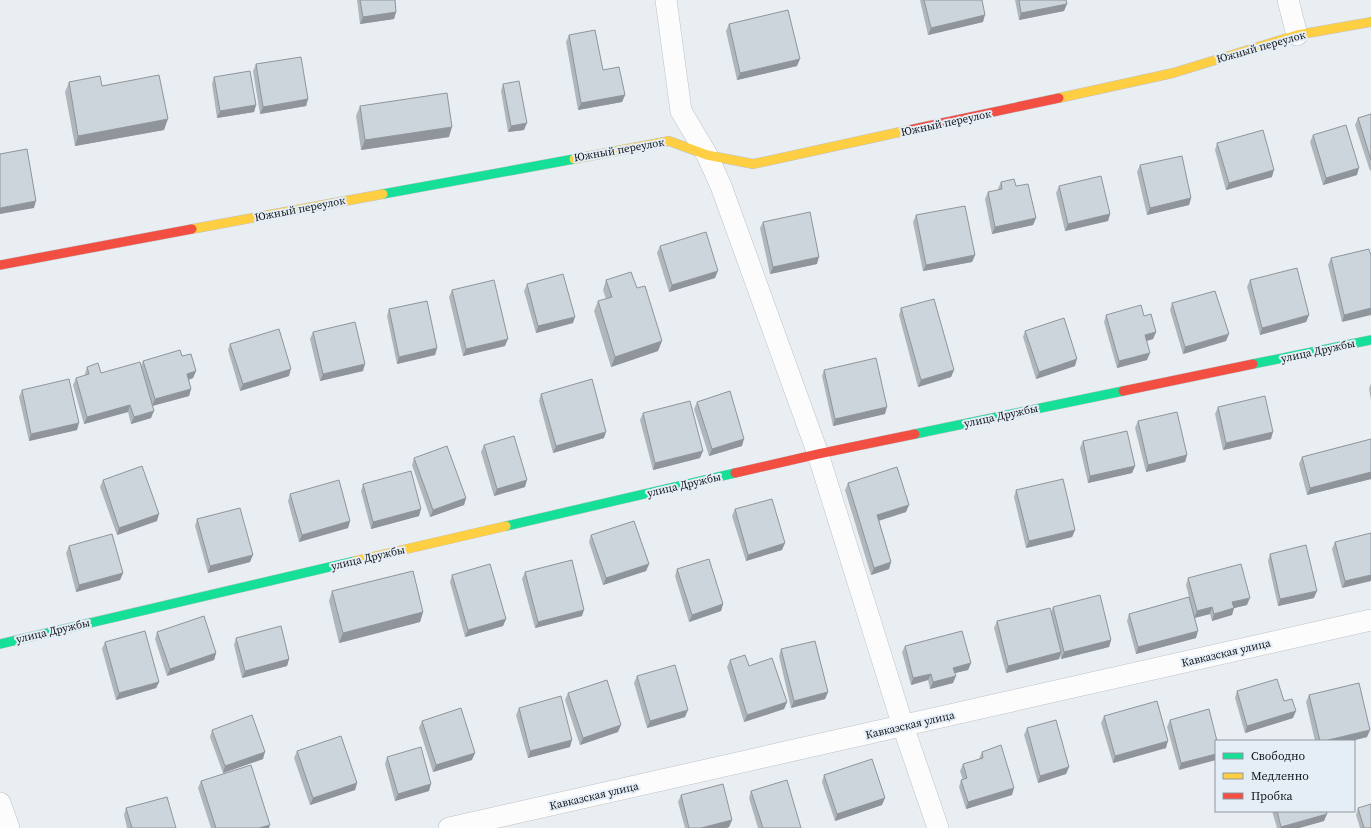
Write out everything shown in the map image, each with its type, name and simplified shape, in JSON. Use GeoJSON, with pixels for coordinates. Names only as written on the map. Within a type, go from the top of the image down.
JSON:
{"type":"FeatureCollection","features":[{"type":"Feature","properties":{"kind":"street"},"geometry":{"type":"LineString","coordinates":[[666,0],[681,111],[707,156],[721,186],[818,454],[903,726],[938,828]]}},
{"type":"Feature","properties":{"kind":"street"},"geometry":{"type":"LineString","coordinates":[[1288,0],[1297,35]]}},
{"type":"Feature","properties":{"kind":"street","name":"Южный переулок"},"geometry":{"type":"LineString","coordinates":[[0,265],[669,141],[707,156],[754,164],[1173,73],[1297,35],[1371,22]]}},
{"type":"Feature","properties":{"kind":"street","name":"улица Дружбы"},"geometry":{"type":"LineString","coordinates":[[0,644],[818,454],[1371,340]]}},
{"type":"Feature","properties":{"kind":"street","name":"Кавказская улица"},"geometry":{"type":"LineString","coordinates":[[449,828],[1371,620]]}},
{"type":"Feature","properties":{"kind":"street"},"geometry":{"type":"LineString","coordinates":[[0,803],[9,828]]}},
{"type":"Feature","properties":{"kind":"building"},"geometry":{"type":"Polygon","coordinates":[[[360,0],[395,0],[396,12],[363,17],[360,0]]]}},
{"type":"Feature","properties":{"kind":"building"},"geometry":{"type":"Polygon","coordinates":[[[924,0],[982,0],[985,15],[931,28],[924,0]]]}},
{"type":"Feature","properties":{"kind":"building"},"geometry":{"type":"Polygon","coordinates":[[[1019,0],[1066,0],[1067,4],[1021,13],[1019,0]]]}},
{"type":"Feature","properties":{"kind":"building"},"geometry":{"type":"Polygon","coordinates":[[[788,10],[800,59],[740,73],[729,24],[788,10]]]}},
{"type":"Feature","properties":{"kind":"building"},"geometry":{"type":"Polygon","coordinates":[[[595,30],[603,70],[619,67],[625,95],[581,103],[569,35],[595,30]]]}},
{"type":"Feature","properties":{"kind":"building"},"geometry":{"type":"Polygon","coordinates":[[[301,57],[308,99],[263,107],[256,64],[301,57]]]}},
{"type":"Feature","properties":{"kind":"building"},"geometry":{"type":"Polygon","coordinates":[[[250,71],[256,105],[220,111],[214,77],[250,71]]]}},
{"type":"Feature","properties":{"kind":"building"},"geometry":{"type":"Polygon","coordinates":[[[159,75],[168,119],[78,136],[69,82],[100,76],[102,86],[159,75]]]}},
{"type":"Feature","properties":{"kind":"building"},"geometry":{"type":"Polygon","coordinates":[[[519,81],[527,123],[511,126],[503,84],[519,81]]]}},
{"type":"Feature","properties":{"kind":"building"},"geometry":{"type":"Polygon","coordinates":[[[447,93],[452,127],[365,140],[360,106],[447,93]]]}},
{"type":"Feature","properties":{"kind":"building"},"geometry":{"type":"Polygon","coordinates":[[[1371,114],[1371,160],[1358,118],[1371,114]]]}},
{"type":"Feature","properties":{"kind":"building"},"geometry":{"type":"Polygon","coordinates":[[[1346,125],[1359,168],[1326,178],[1313,135],[1346,125]]]}},
{"type":"Feature","properties":{"kind":"building"},"geometry":{"type":"Polygon","coordinates":[[[1263,130],[1274,170],[1229,183],[1217,143],[1263,130]]]}},
{"type":"Feature","properties":{"kind":"building"},"geometry":{"type":"Polygon","coordinates":[[[27,149],[36,201],[0,208],[0,154],[27,149]]]}},
{"type":"Feature","properties":{"kind":"building"},"geometry":{"type":"Polygon","coordinates":[[[1182,156],[1191,198],[1150,208],[1140,165],[1182,156]]]}},
{"type":"Feature","properties":{"kind":"building"},"geometry":{"type":"Polygon","coordinates":[[[1101,176],[1110,214],[1068,224],[1059,186],[1101,176]]]}},
{"type":"Feature","properties":{"kind":"building"},"geometry":{"type":"Polygon","coordinates":[[[1014,179],[1016,186],[1028,184],[1036,218],[995,227],[988,192],[1002,189],[1001,182],[1014,179]]]}},
{"type":"Feature","properties":{"kind":"building"},"geometry":{"type":"Polygon","coordinates":[[[965,206],[975,255],[926,265],[916,215],[965,206]]]}},
{"type":"Feature","properties":{"kind":"building"},"geometry":{"type":"Polygon","coordinates":[[[810,212],[819,257],[773,267],[763,222],[810,212]]]}},
{"type":"Feature","properties":{"kind":"building"},"geometry":{"type":"Polygon","coordinates":[[[706,232],[718,271],[672,285],[660,246],[706,232]]]}},
{"type":"Feature","properties":{"kind":"building"},"geometry":{"type":"Polygon","coordinates":[[[1369,249],[1371,256],[1371,308],[1344,315],[1331,258],[1369,249]]]}},
{"type":"Feature","properties":{"kind":"building"},"geometry":{"type":"Polygon","coordinates":[[[1297,268],[1309,315],[1262,328],[1250,280],[1297,268]]]}},
{"type":"Feature","properties":{"kind":"building"},"geometry":{"type":"Polygon","coordinates":[[[631,272],[637,288],[645,286],[662,341],[615,357],[598,301],[612,297],[606,280],[631,272]]]}},
{"type":"Feature","properties":{"kind":"building"},"geometry":{"type":"Polygon","coordinates":[[[563,274],[575,317],[538,326],[527,284],[563,274]]]}},
{"type":"Feature","properties":{"kind":"building"},"geometry":{"type":"Polygon","coordinates":[[[494,280],[508,339],[466,349],[452,290],[494,280]]]}},
{"type":"Feature","properties":{"kind":"building"},"geometry":{"type":"Polygon","coordinates":[[[1215,291],[1229,334],[1185,347],[1172,303],[1215,291]]]}},
{"type":"Feature","properties":{"kind":"building"},"geometry":{"type":"Polygon","coordinates":[[[934,299],[954,370],[921,380],[901,308],[934,299]]]}},
{"type":"Feature","properties":{"kind":"building"},"geometry":{"type":"Polygon","coordinates":[[[427,301],[437,348],[399,357],[389,309],[427,301]]]}},
{"type":"Feature","properties":{"kind":"building"},"geometry":{"type":"Polygon","coordinates":[[[1141,305],[1144,316],[1151,314],[1156,332],[1145,335],[1150,353],[1119,361],[1106,315],[1141,305]]]}},
{"type":"Feature","properties":{"kind":"building"},"geometry":{"type":"Polygon","coordinates":[[[1064,318],[1077,359],[1039,372],[1025,331],[1064,318]]]}},
{"type":"Feature","properties":{"kind":"building"},"geometry":{"type":"Polygon","coordinates":[[[355,322],[365,364],[323,374],[313,332],[355,322]]]}},
{"type":"Feature","properties":{"kind":"building"},"geometry":{"type":"Polygon","coordinates":[[[279,329],[291,369],[243,384],[230,344],[279,329]]]}},
{"type":"Feature","properties":{"kind":"building"},"geometry":{"type":"Polygon","coordinates":[[[180,350],[182,356],[191,354],[196,371],[187,374],[191,389],[155,399],[143,361],[180,350]]]}},
{"type":"Feature","properties":{"kind":"building"},"geometry":{"type":"Polygon","coordinates":[[[876,358],[887,407],[835,419],[824,370],[876,358]]]}},
{"type":"Feature","properties":{"kind":"building"},"geometry":{"type":"Polygon","coordinates":[[[140,362],[154,411],[134,417],[130,405],[87,417],[76,378],[89,374],[87,367],[98,363],[101,373],[140,362]]]}},
{"type":"Feature","properties":{"kind":"building"},"geometry":{"type":"Polygon","coordinates":[[[69,379],[79,423],[31,434],[22,390],[69,379]]]}},
{"type":"Feature","properties":{"kind":"building"},"geometry":{"type":"Polygon","coordinates":[[[592,379],[606,432],[556,446],[541,394],[592,379]]]}},
{"type":"Feature","properties":{"kind":"building"},"geometry":{"type":"Polygon","coordinates":[[[730,391],[744,439],[712,449],[697,402],[730,391]]]}},
{"type":"Feature","properties":{"kind":"building"},"geometry":{"type":"Polygon","coordinates":[[[1265,396],[1273,432],[1226,443],[1218,407],[1265,396]]]}},
{"type":"Feature","properties":{"kind":"building"},"geometry":{"type":"Polygon","coordinates":[[[690,401],[703,451],[655,463],[643,413],[690,401]]]}},
{"type":"Feature","properties":{"kind":"building"},"geometry":{"type":"Polygon","coordinates":[[[1177,412],[1187,455],[1148,465],[1138,421],[1177,412]]]}},
{"type":"Feature","properties":{"kind":"building"},"geometry":{"type":"Polygon","coordinates":[[[1127,431],[1135,466],[1090,476],[1083,441],[1127,431]]]}},
{"type":"Feature","properties":{"kind":"building"},"geometry":{"type":"Polygon","coordinates":[[[514,436],[527,480],[497,489],[484,445],[514,436]]]}},
{"type":"Feature","properties":{"kind":"building"},"geometry":{"type":"Polygon","coordinates":[[[1371,439],[1371,472],[1310,488],[1302,457],[1371,439]]]}},
{"type":"Feature","properties":{"kind":"building"},"geometry":{"type":"Polygon","coordinates":[[[447,446],[466,498],[433,510],[414,458],[447,446]]]}},
{"type":"Feature","properties":{"kind":"building"},"geometry":{"type":"Polygon","coordinates":[[[142,466],[159,514],[119,528],[103,480],[142,466]]]}},
{"type":"Feature","properties":{"kind":"building"},"geometry":{"type":"Polygon","coordinates":[[[897,467],[909,505],[877,515],[891,562],[874,568],[848,483],[897,467]]]}},
{"type":"Feature","properties":{"kind":"building"},"geometry":{"type":"Polygon","coordinates":[[[411,471],[421,509],[373,522],[363,484],[411,471]]]}},
{"type":"Feature","properties":{"kind":"building"},"geometry":{"type":"Polygon","coordinates":[[[1063,479],[1075,530],[1029,541],[1016,490],[1063,479]]]}},
{"type":"Feature","properties":{"kind":"building"},"geometry":{"type":"Polygon","coordinates":[[[339,480],[350,521],[302,535],[290,494],[339,480]]]}},
{"type":"Feature","properties":{"kind":"building"},"geometry":{"type":"Polygon","coordinates":[[[772,499],[785,543],[748,555],[735,509],[772,499]]]}},
{"type":"Feature","properties":{"kind":"building"},"geometry":{"type":"Polygon","coordinates":[[[240,508],[253,555],[210,566],[197,519],[240,508]]]}},
{"type":"Feature","properties":{"kind":"building"},"geometry":{"type":"Polygon","coordinates":[[[634,521],[649,564],[606,578],[591,535],[634,521]]]}},
{"type":"Feature","properties":{"kind":"building"},"geometry":{"type":"Polygon","coordinates":[[[1371,533],[1371,575],[1345,581],[1335,542],[1371,533]]]}},
{"type":"Feature","properties":{"kind":"building"},"geometry":{"type":"Polygon","coordinates":[[[112,534],[123,573],[79,585],[69,546],[112,534]]]}},
{"type":"Feature","properties":{"kind":"building"},"geometry":{"type":"Polygon","coordinates":[[[1306,545],[1317,591],[1280,599],[1270,554],[1306,545]]]}},
{"type":"Feature","properties":{"kind":"building"},"geometry":{"type":"Polygon","coordinates":[[[709,559],[723,604],[692,615],[677,569],[709,559]]]}},
{"type":"Feature","properties":{"kind":"building"},"geometry":{"type":"Polygon","coordinates":[[[572,560],[584,610],[538,622],[525,572],[572,560]]]}},
{"type":"Feature","properties":{"kind":"building"},"geometry":{"type":"Polygon","coordinates":[[[490,564],[506,619],[468,630],[452,575],[490,564]]]}},
{"type":"Feature","properties":{"kind":"building"},"geometry":{"type":"Polygon","coordinates":[[[1241,564],[1250,598],[1232,602],[1234,608],[1214,614],[1212,607],[1197,611],[1188,578],[1241,564]]]}},
{"type":"Feature","properties":{"kind":"building"},"geometry":{"type":"Polygon","coordinates":[[[413,571],[423,612],[343,633],[332,591],[413,571]]]}},
{"type":"Feature","properties":{"kind":"building"},"geometry":{"type":"Polygon","coordinates":[[[1100,595],[1111,640],[1064,652],[1053,607],[1100,595]]]}},
{"type":"Feature","properties":{"kind":"building"},"geometry":{"type":"Polygon","coordinates":[[[1189,597],[1198,631],[1138,647],[1129,614],[1189,597]]]}},
{"type":"Feature","properties":{"kind":"building"},"geometry":{"type":"Polygon","coordinates":[[[1050,608],[1061,652],[1008,666],[997,621],[1050,608]]]}},
{"type":"Feature","properties":{"kind":"building"},"geometry":{"type":"Polygon","coordinates":[[[204,616],[216,653],[170,669],[157,632],[204,616]]]}},
{"type":"Feature","properties":{"kind":"building"},"geometry":{"type":"Polygon","coordinates":[[[281,626],[289,659],[245,671],[236,638],[281,626]]]}},
{"type":"Feature","properties":{"kind":"building"},"geometry":{"type":"Polygon","coordinates":[[[145,631],[159,682],[119,693],[105,642],[145,631]]]}},
{"type":"Feature","properties":{"kind":"building"},"geometry":{"type":"Polygon","coordinates":[[[962,631],[971,663],[953,668],[956,676],[933,682],[931,674],[913,678],[905,646],[962,631]]]}},
{"type":"Feature","properties":{"kind":"building"},"geometry":{"type":"Polygon","coordinates":[[[815,641],[828,692],[794,701],[781,649],[815,641]]]}},
{"type":"Feature","properties":{"kind":"building"},"geometry":{"type":"Polygon","coordinates":[[[745,655],[749,666],[772,658],[787,702],[747,715],[730,660],[745,655]]]}},
{"type":"Feature","properties":{"kind":"building"},"geometry":{"type":"Polygon","coordinates":[[[675,665],[688,710],[650,721],[637,676],[675,665]]]}},
{"type":"Feature","properties":{"kind":"building"},"geometry":{"type":"Polygon","coordinates":[[[1277,679],[1284,701],[1292,699],[1296,711],[1247,726],[1237,691],[1277,679]]]}},
{"type":"Feature","properties":{"kind":"building"},"geometry":{"type":"Polygon","coordinates":[[[607,680],[621,725],[583,738],[568,693],[607,680]]]}},
{"type":"Feature","properties":{"kind":"building"},"geometry":{"type":"Polygon","coordinates":[[[1359,683],[1370,730],[1328,740],[1320,740],[1309,695],[1359,683]]]}},
{"type":"Feature","properties":{"kind":"building"},"geometry":{"type":"Polygon","coordinates":[[[561,696],[572,740],[530,751],[519,708],[561,696]]]}},
{"type":"Feature","properties":{"kind":"building"},"geometry":{"type":"Polygon","coordinates":[[[1157,701],[1168,741],[1115,756],[1104,716],[1157,701]]]}},
{"type":"Feature","properties":{"kind":"building"},"geometry":{"type":"Polygon","coordinates":[[[461,708],[475,753],[436,765],[422,721],[461,708]]]}},
{"type":"Feature","properties":{"kind":"building"},"geometry":{"type":"Polygon","coordinates":[[[1209,709],[1217,740],[1215,740],[1215,754],[1181,763],[1170,720],[1209,709]]]}},
{"type":"Feature","properties":{"kind":"building"},"geometry":{"type":"Polygon","coordinates":[[[252,715],[265,752],[225,766],[212,730],[252,715]]]}},
{"type":"Feature","properties":{"kind":"building"},"geometry":{"type":"Polygon","coordinates":[[[1056,720],[1069,767],[1040,776],[1027,728],[1056,720]]]}},
{"type":"Feature","properties":{"kind":"building"},"geometry":{"type":"Polygon","coordinates":[[[341,736],[357,783],[313,798],[297,751],[341,736]]]}},
{"type":"Feature","properties":{"kind":"building"},"geometry":{"type":"Polygon","coordinates":[[[1001,745],[1014,788],[968,802],[961,780],[967,778],[963,764],[983,758],[982,752],[1001,745]]]}},
{"type":"Feature","properties":{"kind":"building"},"geometry":{"type":"Polygon","coordinates":[[[421,747],[431,784],[398,794],[387,757],[421,747]]]}},
{"type":"Feature","properties":{"kind":"building"},"geometry":{"type":"Polygon","coordinates":[[[872,759],[885,798],[837,814],[824,775],[872,759]]]}},
{"type":"Feature","properties":{"kind":"building"},"geometry":{"type":"Polygon","coordinates":[[[251,765],[270,825],[259,828],[216,828],[201,781],[251,765]]]}},
{"type":"Feature","properties":{"kind":"building"},"geometry":{"type":"Polygon","coordinates":[[[787,780],[801,828],[763,828],[751,791],[787,780]]]}},
{"type":"Feature","properties":{"kind":"building"},"geometry":{"type":"Polygon","coordinates":[[[723,784],[732,820],[701,828],[689,828],[681,795],[723,784]]]}},
{"type":"Feature","properties":{"kind":"building"},"geometry":{"type":"Polygon","coordinates":[[[167,797],[176,828],[132,828],[126,808],[167,797]]]}},
{"type":"Feature","properties":{"kind":"building"},"geometry":{"type":"Polygon","coordinates":[[[1371,804],[1371,828],[1364,828],[1358,808],[1371,804]]]}},
{"type":"Feature","properties":{"kind":"building"},"geometry":{"type":"Polygon","coordinates":[[[1277,812],[1326,812],[1327,814],[1281,827],[1277,812]]]}},
{"type":"Feature","properties":{"kind":"traffic: fast"},"geometry":{"type":"LineString","coordinates":[[383,194],[574,159]]}},
{"type":"Feature","properties":{"kind":"traffic: fast"},"geometry":{"type":"LineString","coordinates":[[1253,364],[1371,340]]}},
{"type":"Feature","properties":{"kind":"traffic: fast"},"geometry":{"type":"LineString","coordinates":[[915,434],[1123,391]]}},
{"type":"Feature","properties":{"kind":"traffic: fast"},"geometry":{"type":"LineString","coordinates":[[506,526],[735,473]]}},
{"type":"Feature","properties":{"kind":"traffic: fast"},"geometry":{"type":"LineString","coordinates":[[0,644],[355,561]]}},
{"type":"Feature","properties":{"kind":"traffic: slow"},"geometry":{"type":"LineString","coordinates":[[1059,98],[1173,73],[1297,35],[1371,22]]}},
{"type":"Feature","properties":{"kind":"traffic: slow"},"geometry":{"type":"LineString","coordinates":[[574,159],[669,141],[707,155],[753,164],[909,130]]}},
{"type":"Feature","properties":{"kind":"traffic: slow"},"geometry":{"type":"LineString","coordinates":[[192,229],[383,194]]}},
{"type":"Feature","properties":{"kind":"traffic: slow"},"geometry":{"type":"LineString","coordinates":[[355,561],[506,526]]}},
{"type":"Feature","properties":{"kind":"traffic: jam"},"geometry":{"type":"LineString","coordinates":[[909,130],[1059,98]]}},
{"type":"Feature","properties":{"kind":"traffic: jam"},"geometry":{"type":"LineString","coordinates":[[0,265],[192,229]]}},
{"type":"Feature","properties":{"kind":"traffic: jam"},"geometry":{"type":"LineString","coordinates":[[1123,391],[1253,364]]}},
{"type":"Feature","properties":{"kind":"traffic: jam"},"geometry":{"type":"LineString","coordinates":[[735,473],[915,434]]}}]}
